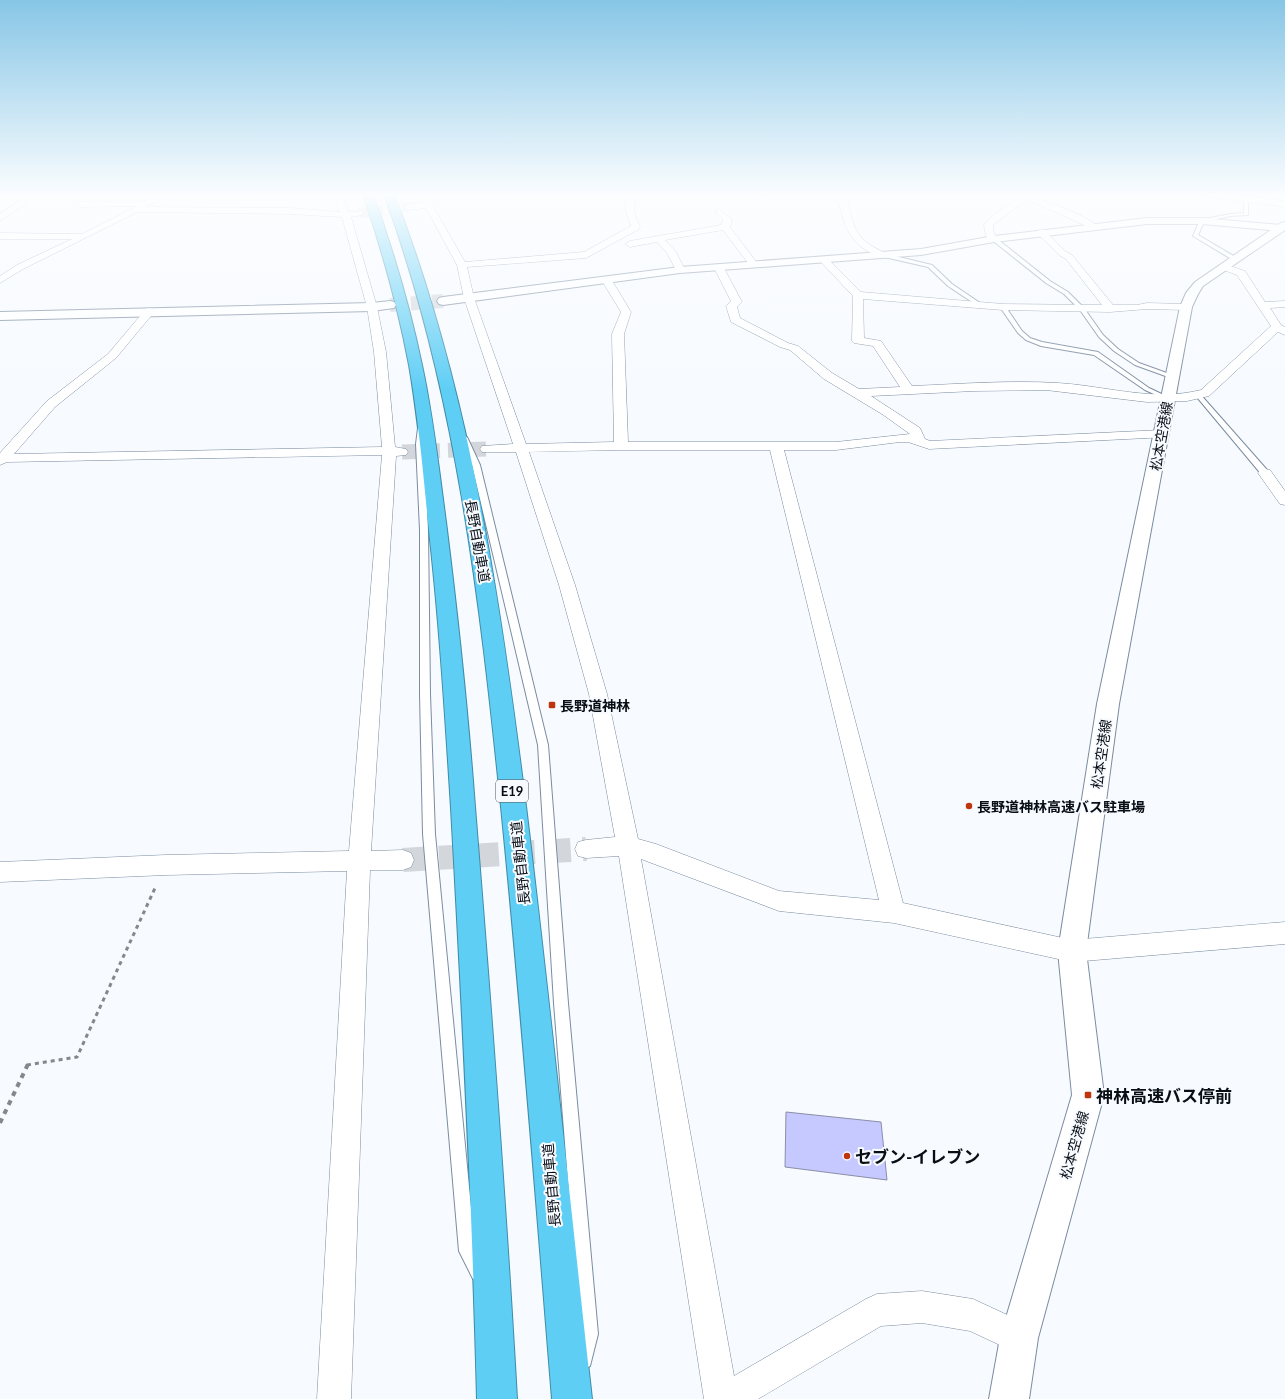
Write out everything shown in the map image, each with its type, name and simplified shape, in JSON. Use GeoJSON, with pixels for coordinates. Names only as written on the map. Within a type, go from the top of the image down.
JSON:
{"type":"FeatureCollection","features":[{"type":"Feature","properties":{"kind":"highway"},"geometry":{"type":"LineString","coordinates":[[387,259],[395,277],[412,346],[424,410],[446,589],[457,706],[494,1302],[497,1399]]}},
{"type":"Feature","properties":{"kind":"highway","name":"長野自動車道"},"geometry":{"type":"LineString","coordinates":[[414,259],[439,343],[458,426],[485,584],[502,701],[523,892],[572,1399]]}},
{"type":"Feature","properties":{"kind":"street"},"geometry":{"type":"LineString","coordinates":[[0,280],[20,267],[36,259]]}},
{"type":"Feature","properties":{"kind":"street"},"geometry":{"type":"LineString","coordinates":[[334,1399],[359,861],[395,452],[372,307],[359,259]]}},
{"type":"Feature","properties":{"kind":"street"},"geometry":{"type":"LineString","coordinates":[[459,259],[462,265],[469,298],[567,585],[598,694],[628,846],[721,1399]]}},
{"type":"Feature","properties":{"kind":"street"},"geometry":{"type":"LineString","coordinates":[[462,265],[533,259]]}},
{"type":"Feature","properties":{"kind":"street"},"geometry":{"type":"LineString","coordinates":[[675,259],[680,270]]}},
{"type":"Feature","properties":{"kind":"street"},"geometry":{"type":"LineString","coordinates":[[750,259],[754,265]]}},
{"type":"Feature","properties":{"kind":"street"},"geometry":{"type":"LineString","coordinates":[[443,301],[607,281],[680,270],[832,259]]}},
{"type":"Feature","properties":{"kind":"street"},"geometry":{"type":"LineString","coordinates":[[1071,259],[1110,309]]}},
{"type":"Feature","properties":{"kind":"street","name":"松本空港線"},"geometry":{"type":"LineString","coordinates":[[1009,1399],[1019,1338],[1088,1095],[1072,951],[1108,704],[1169,392],[1186,307],[1192,293],[1199,284],[1235,259]]}},
{"type":"Feature","properties":{"kind":"street"},"geometry":{"type":"LineString","coordinates":[[824,260],[858,295],[1003,307],[1082,309],[1137,308],[1147,306],[1186,307]]}},
{"type":"Feature","properties":{"kind":"street"},"geometry":{"type":"LineString","coordinates":[[855,393],[1048,386],[1169,392],[1198,396],[1205,393],[1281,329],[1262,305],[1241,273],[1229,263]]}},
{"type":"Feature","properties":{"kind":"street"},"geometry":{"type":"LineString","coordinates":[[718,268],[738,302],[731,306],[735,320],[784,345],[794,348],[828,376],[886,411],[915,432],[919,441]]}},
{"type":"Feature","properties":{"kind":"street"},"geometry":{"type":"LineString","coordinates":[[607,281],[626,312],[624,323],[618,334],[621,446]]}},
{"type":"Feature","properties":{"kind":"street"},"geometry":{"type":"LineString","coordinates":[[858,295],[858,341],[877,343],[908,390]]}},
{"type":"Feature","properties":{"kind":"street"},"geometry":{"type":"LineString","coordinates":[[1262,305],[1285,304]]}},
{"type":"Feature","properties":{"kind":"street"},"geometry":{"type":"LineString","coordinates":[[0,316],[150,311],[372,307],[390,305]]}},
{"type":"Feature","properties":{"kind":"street"},"geometry":{"type":"LineString","coordinates":[[2,460],[50,404],[112,356],[150,311]]}},
{"type":"Feature","properties":{"kind":"street"},"geometry":{"type":"LineString","coordinates":[[487,449],[621,446],[836,446],[900,438],[910,438],[929,445],[1162,434]]}},
{"type":"Feature","properties":{"kind":"street"},"geometry":{"type":"LineString","coordinates":[[776,445],[894,912]]}},
{"type":"Feature","properties":{"kind":"street"},"geometry":{"type":"LineString","coordinates":[[2,460],[395,452]]}},
{"type":"Feature","properties":{"kind":"street"},"geometry":{"type":"LineString","coordinates":[[1265,473],[1285,501]]}},
{"type":"Feature","properties":{"kind":"street"},"geometry":{"type":"LineString","coordinates":[[586,848],[628,846],[648,851],[779,901],[894,912],[1072,951],[1285,933]]}},
{"type":"Feature","properties":{"kind":"street"},"geometry":{"type":"LineString","coordinates":[[0,872],[166,865],[403,860]]}},
{"type":"Feature","properties":{"kind":"street"},"geometry":{"type":"LineString","coordinates":[[726,1399],[877,1310],[922,1307],[973,1315],[1019,1338]]}},
{"type":"Feature","properties":{"kind":"lane"},"geometry":{"type":"LineString","coordinates":[[901,259],[930,266],[950,285],[980,305]]}},
{"type":"Feature","properties":{"kind":"lane"},"geometry":{"type":"LineString","coordinates":[[1019,259],[1048,282],[1066,293],[1082,309],[1101,336],[1116,350],[1137,364],[1169,392]]}},
{"type":"Feature","properties":{"kind":"lane"},"geometry":{"type":"LineString","coordinates":[[1224,259],[1229,263]]}},
{"type":"Feature","properties":{"kind":"lane"},"geometry":{"type":"LineString","coordinates":[[1003,307],[1020,332],[1028,339],[1041,344],[1096,353],[1147,389],[1169,392]]}},
{"type":"Feature","properties":{"kind":"lane"},"geometry":{"type":"LineString","coordinates":[[1198,396],[1265,473]]}},
{"type":"Feature","properties":{"kind":"lane"},"geometry":{"type":"LineString","coordinates":[[424,410],[420,444],[424,530],[425,694],[429,834],[467,1251],[494,1302]]}},
{"type":"Feature","properties":{"kind":"lane"},"geometry":{"type":"LineString","coordinates":[[458,426],[476,465],[543,745],[562,1010],[589,1334],[577,1399]]}},
{"type":"Feature","properties":{"kind":"path"},"geometry":{"type":"LineString","coordinates":[[0,1123],[28,1064],[77,1057],[166,865]]}},
{"type":"Feature","properties":{"kind":"building"},"geometry":{"type":"Polygon","coordinates":[[[786,1112],[881,1122],[887,1180],[785,1167],[786,1112]]]}},
{"type":"Feature","properties":{"kind":"tunnel"},"geometry":{"type":"LineString","coordinates":[[390,305],[443,301]]}},
{"type":"Feature","properties":{"kind":"tunnel"},"geometry":{"type":"LineString","coordinates":[[402,452],[487,449]]}},
{"type":"Feature","properties":{"kind":"tunnel"},"geometry":{"type":"LineString","coordinates":[[403,860],[586,849]]}},
{"type":"Feature","properties":{"kind":"place","name":"長野道神林"},"geometry":{"type":"Point","coordinates":[552,705]}},
{"type":"Feature","properties":{"kind":"place","name":"長野道神林高速バス駐車場"},"geometry":{"type":"Point","coordinates":[969,806]}},
{"type":"Feature","properties":{"kind":"place","name":"神林高速バス停前"},"geometry":{"type":"Point","coordinates":[1088,1095]}},
{"type":"Feature","properties":{"kind":"place","name":"セブン-イレブン"},"geometry":{"type":"Point","coordinates":[847,1156]}}]}
